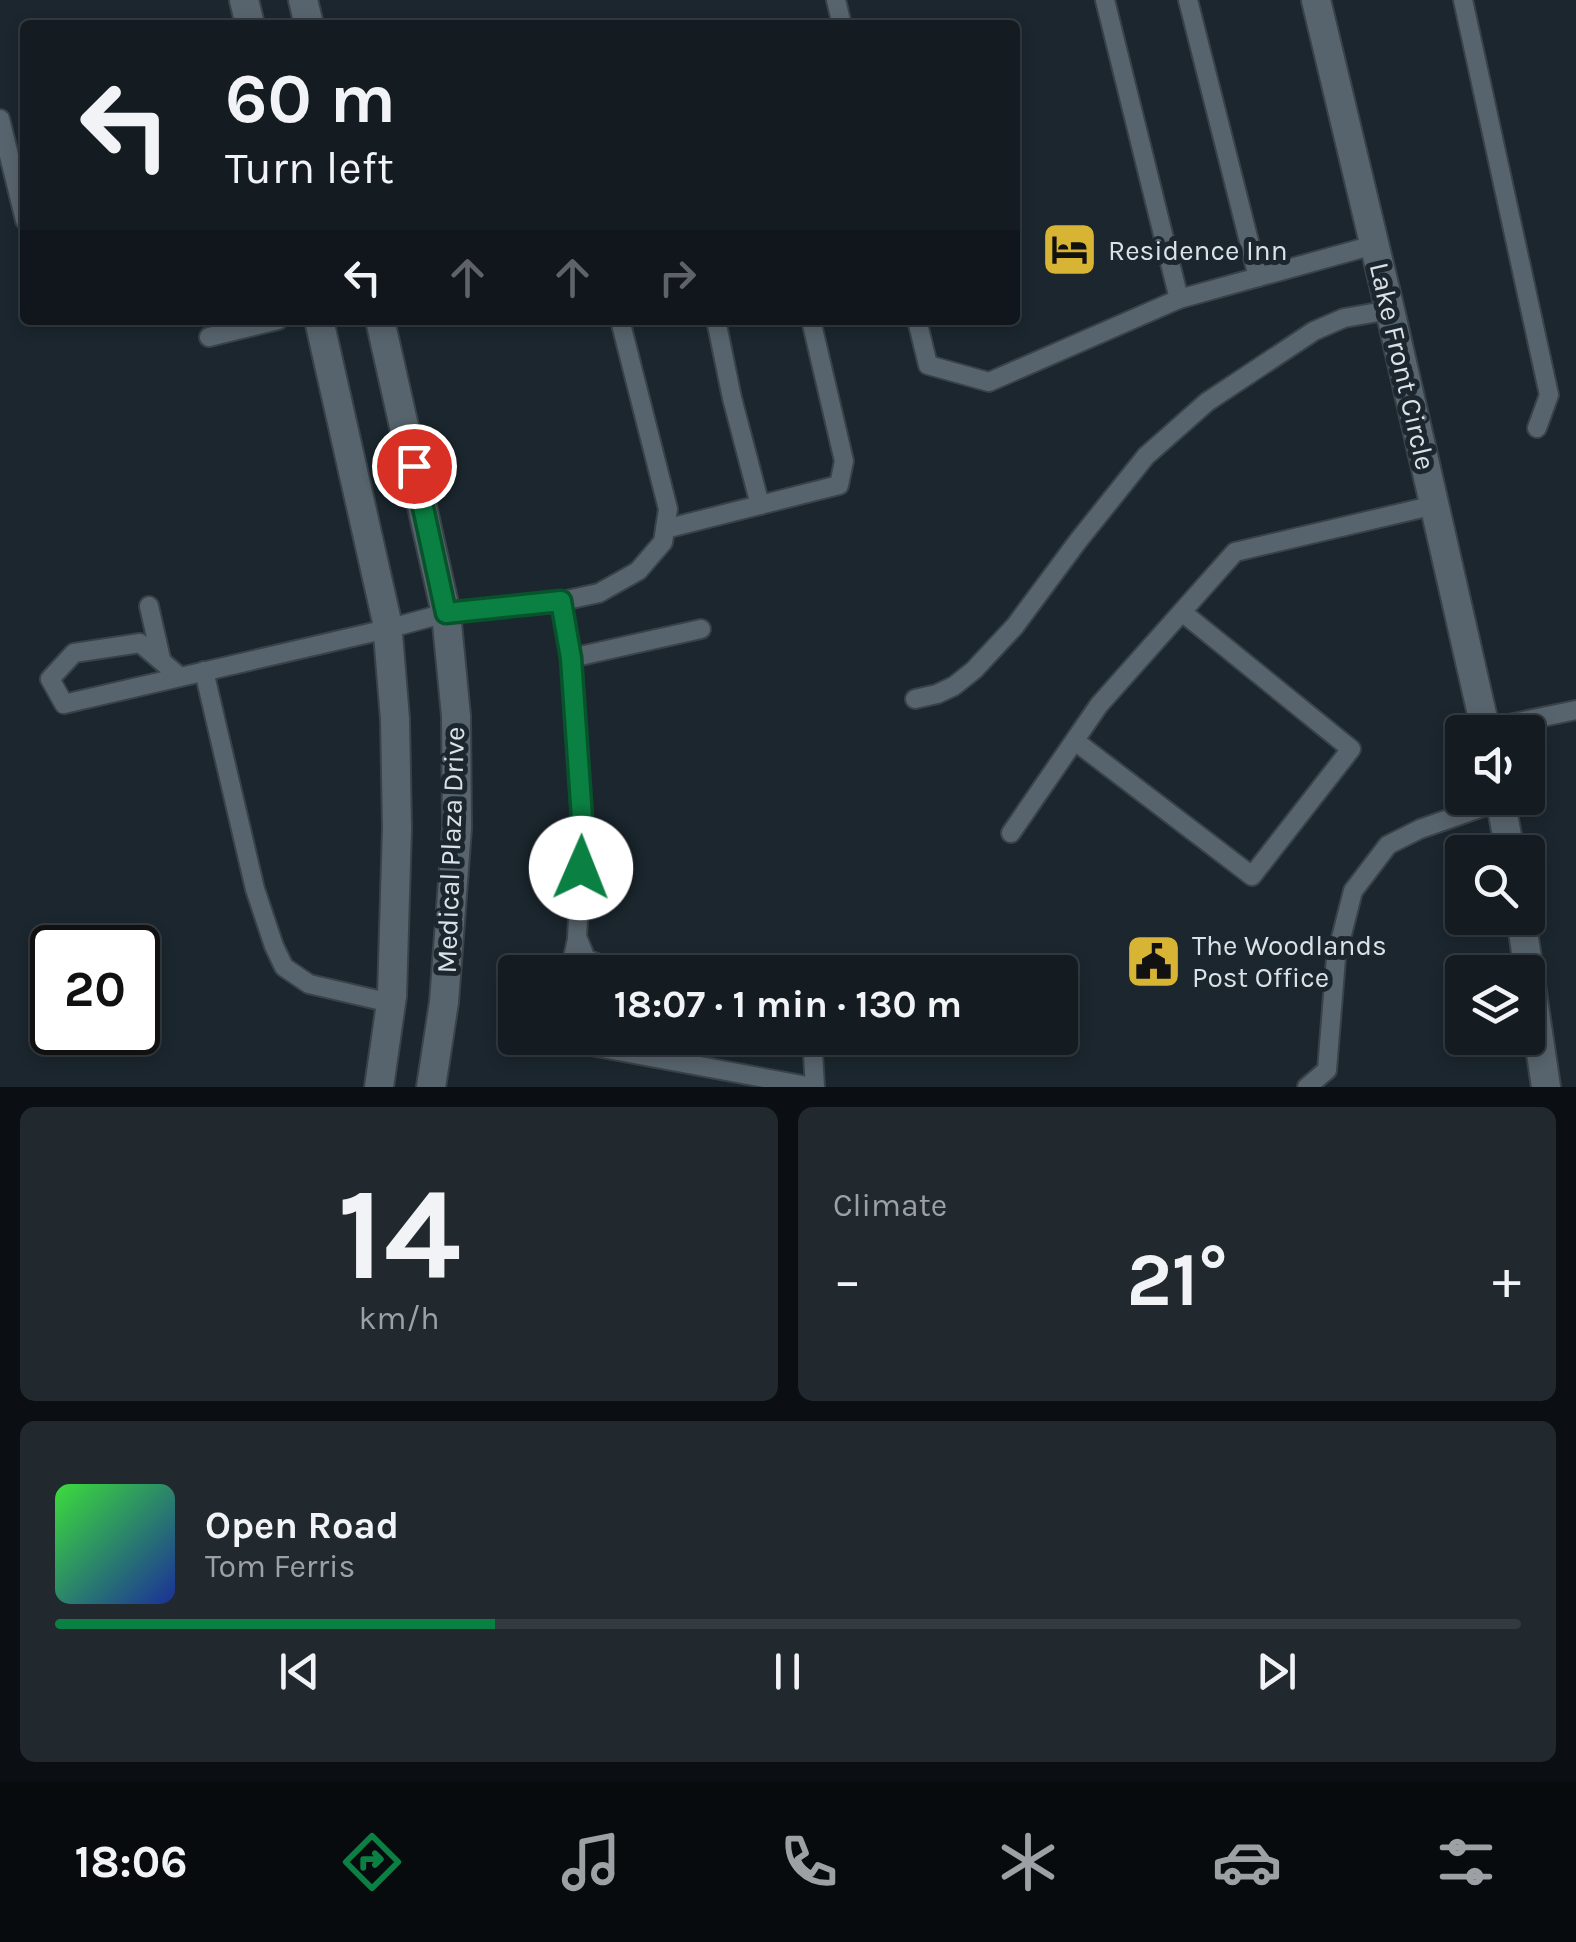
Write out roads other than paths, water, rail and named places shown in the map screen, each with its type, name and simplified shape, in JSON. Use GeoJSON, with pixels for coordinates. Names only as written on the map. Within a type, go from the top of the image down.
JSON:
{"type":"FeatureCollection","features":[{"type":"Feature","properties":{"kind":"street","name":"Lake Front Circle"},"geometry":{"type":"LineString","coordinates":[[1316,0],[1482,715]]}},
{"type":"Feature","properties":{"kind":"street","name":"Medical Plaza Drive"},"geometry":{"type":"LineString","coordinates":[[320,325],[388,629],[396,719],[391,1004],[379,1087]]}},
{"type":"Feature","properties":{"kind":"street","name":"Medical Plaza Drive"},"geometry":{"type":"LineString","coordinates":[[381,325],[446,613],[456,716],[457,828],[444,1002],[431,1087]]}},
{"type":"Feature","properties":{"kind":"street"},"geometry":{"type":"LineString","coordinates":[[1524,935],[1546,1087]]}},
{"type":"Feature","properties":{"kind":"lane"},"geometry":{"type":"LineString","coordinates":[[1105,0],[1180,299]]}},
{"type":"Feature","properties":{"kind":"lane"},"geometry":{"type":"LineString","coordinates":[[1188,0],[1258,277]]}},
{"type":"Feature","properties":{"kind":"lane"},"geometry":{"type":"LineString","coordinates":[[1462,0],[1548,395],[1538,428]]}},
{"type":"Feature","properties":{"kind":"lane"},"geometry":{"type":"LineString","coordinates":[[0,119],[20,200]]}},
{"type":"Feature","properties":{"kind":"lane"},"geometry":{"type":"LineString","coordinates":[[918,325],[928,365],[989,382],[1180,299],[1374,245]]}},
{"type":"Feature","properties":{"kind":"lane"},"geometry":{"type":"LineString","coordinates":[[914,700],[954,686],[974,670],[1015,626],[1146,456],[1207,402],[1314,331],[1344,318],[1390,310]]}},
{"type":"Feature","properties":{"kind":"lane"},"geometry":{"type":"LineString","coordinates":[[209,337],[258,325]]}},
{"type":"Feature","properties":{"kind":"lane"},"geometry":{"type":"LineString","coordinates":[[180,677],[140,643],[74,653],[50,678],[64,704],[388,629],[446,613],[600,593],[638,571],[663,542],[668,510],[621,325]]}},
{"type":"Feature","properties":{"kind":"lane"},"geometry":{"type":"LineString","coordinates":[[717,325],[760,505]]}},
{"type":"Feature","properties":{"kind":"lane"},"geometry":{"type":"LineString","coordinates":[[665,529],[838,484],[844,461],[811,325]]}},
{"type":"Feature","properties":{"kind":"lane"},"geometry":{"type":"LineString","coordinates":[[1011,833],[1099,706],[1235,552],[1435,505]]}},
{"type":"Feature","properties":{"kind":"lane"},"geometry":{"type":"LineString","coordinates":[[561,601],[571,658],[583,833],[573,955]]}},
{"type":"Feature","properties":{"kind":"lane"},"geometry":{"type":"LineString","coordinates":[[149,606],[161,659]]}},
{"type":"Feature","properties":{"kind":"lane"},"geometry":{"type":"LineString","coordinates":[[1074,741],[1252,876],[1351,749],[1182,612]]}},
{"type":"Feature","properties":{"kind":"lane"},"geometry":{"type":"LineString","coordinates":[[571,658],[701,629]]}},
{"type":"Feature","properties":{"kind":"lane"},"geometry":{"type":"LineString","coordinates":[[204,671],[256,889],[284,967],[309,984],[391,1004]]}},
{"type":"Feature","properties":{"kind":"lane"},"geometry":{"type":"LineString","coordinates":[[1545,717],[1576,710]]}},
{"type":"Feature","properties":{"kind":"lane"},"geometry":{"type":"LineString","coordinates":[[1307,1087],[1327,1070],[1336,958],[1352,892],[1388,845],[1457,815]]}},
{"type":"Feature","properties":{"kind":"lane"},"geometry":{"type":"LineString","coordinates":[[577,937],[584,955]]}},
{"type":"Feature","properties":{"kind":"lane"},"geometry":{"type":"LineString","coordinates":[[640,1055],[814,1087],[813,1055]]}},
{"type":"Feature","properties":{"kind":"place","name":"Residence Inn"},"geometry":{"type":"Point","coordinates":[1069,250]}},
{"type":"Feature","properties":{"kind":"place","name":"The Woodlands Post Office"},"geometry":{"type":"Point","coordinates":[1153,961]}}]}
